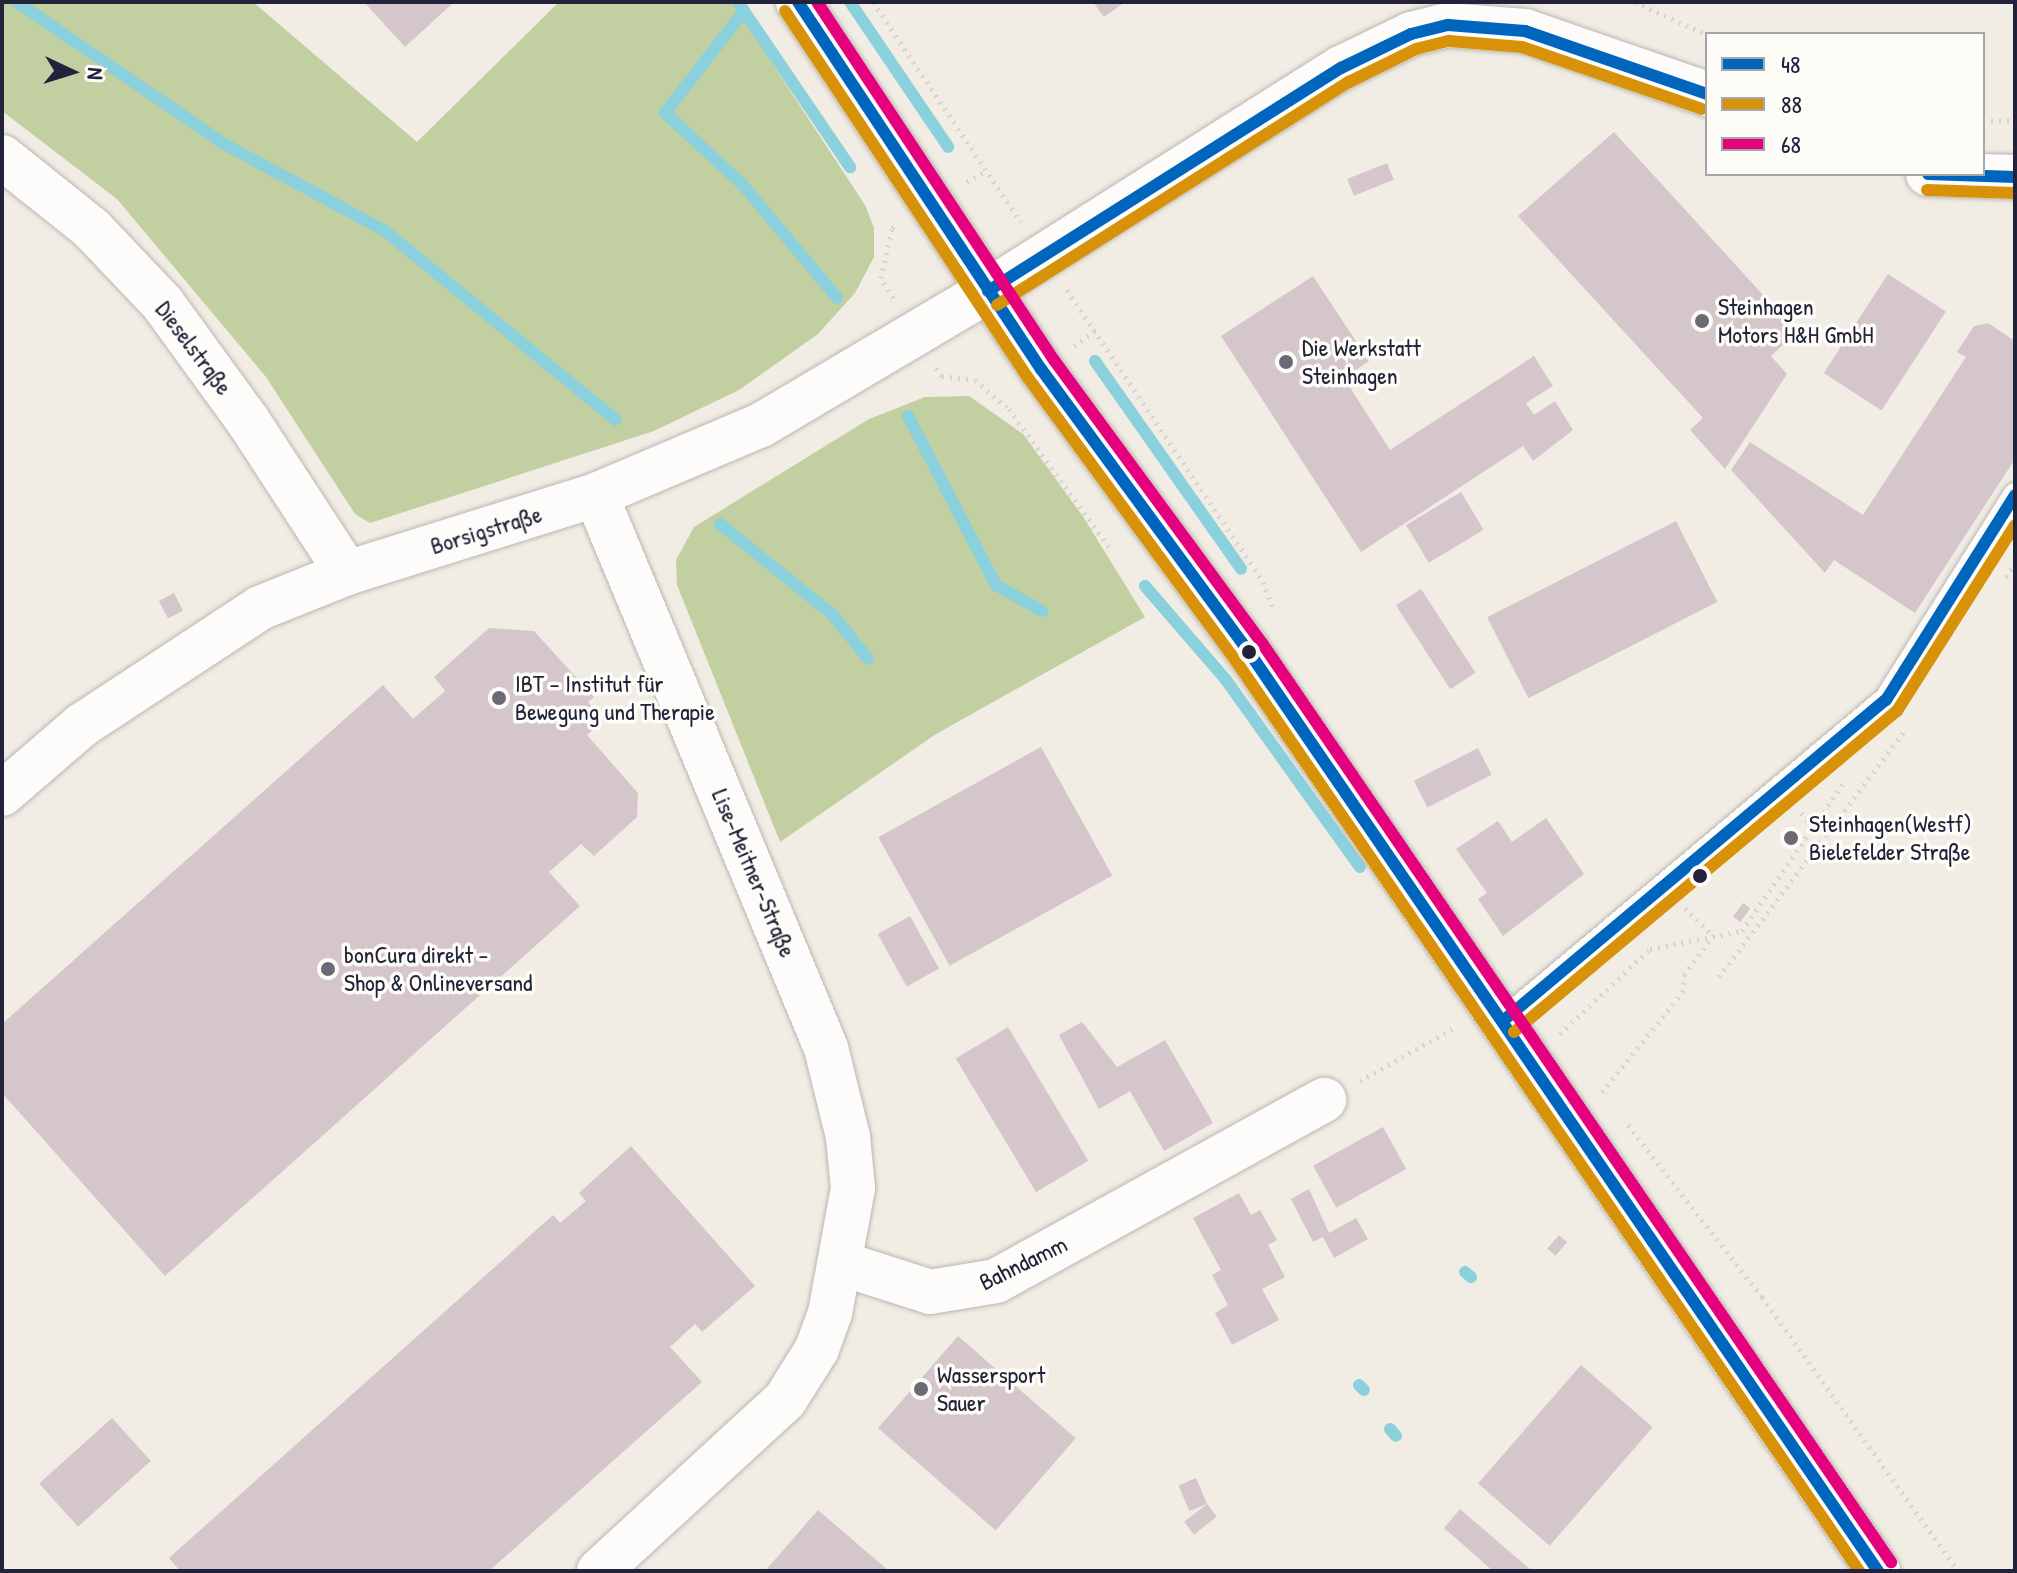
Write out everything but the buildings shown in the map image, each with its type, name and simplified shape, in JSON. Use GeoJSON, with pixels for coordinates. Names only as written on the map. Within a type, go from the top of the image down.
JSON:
{"type":"FeatureCollection","features":[{"type":"Feature","properties":{"kind":"street"},"geometry":{"type":"LineString","coordinates":[[798,2],[988,291],[1249,652],[1517,1010],[1878,1571]]}},
{"type":"Feature","properties":{"kind":"street","name":"Borsigstraße"},"geometry":{"type":"LineString","coordinates":[[2,794],[82,725],[179,657],[260,608],[347,573],[596,495],[761,425],[988,291],[1341,68],[1411,34],[1448,25],[1532,17],[1705,93]]}},
{"type":"Feature","properties":{"kind":"street","name":"Dieselstraße"},"geometry":{"type":"LineString","coordinates":[[2,157],[91,228],[163,304],[248,421],[347,573]]}},
{"type":"Feature","properties":{"kind":"street"},"geometry":{"type":"LineString","coordinates":[[1985,176],[2015,177]]}},
{"type":"Feature","properties":{"kind":"street","name":"Lise-Meitner-Straße"},"geometry":{"type":"LineString","coordinates":[[596,495],[826,1048],[848,1137],[853,1188],[843,1264]]}},
{"type":"Feature","properties":{"kind":"street","name":"Bahndamm"},"geometry":{"type":"LineString","coordinates":[[843,1264],[930,1292],[996,1281],[1324,1100]]}},
{"type":"Feature","properties":{"kind":"street"},"geometry":{"type":"LineString","coordinates":[[599,1571],[785,1400],[817,1349],[843,1264]]}},
{"type":"Feature","properties":{"kind":"lane"},"geometry":{"type":"LineString","coordinates":[[1517,1010],[1886,700],[2015,495]]}},
{"type":"Feature","properties":{"kind":"path"},"geometry":{"type":"LineString","coordinates":[[873,2],[1263,582],[1279,623]]}},
{"type":"Feature","properties":{"kind":"path"},"geometry":{"type":"LineString","coordinates":[[1635,2],[1705,34]]}},
{"type":"Feature","properties":{"kind":"path"},"geometry":{"type":"LineString","coordinates":[[1985,121],[2015,120]]}},
{"type":"Feature","properties":{"kind":"path"},"geometry":{"type":"LineString","coordinates":[[892,228],[881,278],[942,376],[975,380],[1009,409],[1109,547]]}},
{"type":"Feature","properties":{"kind":"path"},"geometry":{"type":"LineString","coordinates":[[1071,348],[1095,331]]}},
{"type":"Feature","properties":{"kind":"path"},"geometry":{"type":"LineString","coordinates":[[1998,589],[2015,564]]}},
{"type":"Feature","properties":{"kind":"path"},"geometry":{"type":"LineString","coordinates":[[1719,977],[1915,715]]}},
{"type":"Feature","properties":{"kind":"path"},"geometry":{"type":"LineString","coordinates":[[1559,1035],[1650,949],[1742,931],[1850,774]]}},
{"type":"Feature","properties":{"kind":"path"},"geometry":{"type":"LineString","coordinates":[[1807,820],[1813,828]]}},
{"type":"Feature","properties":{"kind":"path"},"geometry":{"type":"LineString","coordinates":[[1766,900],[1774,906]]}},
{"type":"Feature","properties":{"kind":"path"},"geometry":{"type":"LineString","coordinates":[[1692,917],[1713,935]]}},
{"type":"Feature","properties":{"kind":"path"},"geometry":{"type":"LineString","coordinates":[[1602,1092],[1683,992],[1684,975],[1713,935]]}},
{"type":"Feature","properties":{"kind":"path"},"geometry":{"type":"LineString","coordinates":[[1324,1100],[1466,1019],[1517,1010],[1559,1035],[1568,1046]]}},
{"type":"Feature","properties":{"kind":"path"},"geometry":{"type":"LineString","coordinates":[[1594,1081],[1610,1101]]}},
{"type":"Feature","properties":{"kind":"path"},"geometry":{"type":"LineString","coordinates":[[1624,1119],[1762,1297],[1958,1571]]}},
{"type":"Feature","properties":{"kind":"green space"},"geometry":{"type":"Polygon","coordinates":[[[2,2],[253,2],[417,142],[559,2],[732,2],[865,205],[874,228],[874,257],[855,293],[818,334],[739,390],[654,431],[370,523],[355,514],[266,377],[117,199],[2,111],[2,2]]]}},
{"type":"Feature","properties":{"kind":"green space"},"geometry":{"type":"Polygon","coordinates":[[[969,396],[1023,434],[1084,518],[1145,617],[936,734],[780,842],[677,585],[676,560],[694,527],[869,419],[925,397],[969,396]]]}},
{"type":"Feature","properties":{"kind":"waterway"},"geometry":{"type":"LineString","coordinates":[[17,2],[226,145],[385,231],[616,420]]}},
{"type":"Feature","properties":{"kind":"waterway"},"geometry":{"type":"LineString","coordinates":[[738,2],[744,11],[665,113],[743,185],[837,298]]}},
{"type":"Feature","properties":{"kind":"waterway"},"geometry":{"type":"LineString","coordinates":[[850,2],[948,147]]}},
{"type":"Feature","properties":{"kind":"waterway"},"geometry":{"type":"LineString","coordinates":[[744,11],[850,167]]}},
{"type":"Feature","properties":{"kind":"waterway"},"geometry":{"type":"LineString","coordinates":[[1095,361],[1241,569]]}},
{"type":"Feature","properties":{"kind":"waterway"},"geometry":{"type":"LineString","coordinates":[[908,416],[996,585],[1042,611]]}},
{"type":"Feature","properties":{"kind":"waterway"},"geometry":{"type":"LineString","coordinates":[[720,524],[833,615],[868,659]]}},
{"type":"Feature","properties":{"kind":"waterway"},"geometry":{"type":"LineString","coordinates":[[1145,586],[1226,680],[1360,867]]}},
{"type":"Feature","properties":{"kind":"waterway"},"geometry":{"type":"LineString","coordinates":[[1465,1272],[1471,1277]]}},
{"type":"Feature","properties":{"kind":"waterway"},"geometry":{"type":"LineString","coordinates":[[1359,1385],[1364,1390]]}},
{"type":"Feature","properties":{"kind":"waterway"},"geometry":{"type":"LineString","coordinates":[[1390,1429],[1396,1436]]}},
{"type":"Feature","properties":{"kind":"transit line","name":"48"},"geometry":{"type":"LineString","coordinates":[[798,2],[1041,369],[1249,652],[1878,1571]]}},
{"type":"Feature","properties":{"kind":"transit line","name":"68"},"geometry":{"type":"LineString","coordinates":[[817,2],[1054,360],[1262,643],[1891,1562]]}},
{"type":"Feature","properties":{"kind":"transit line","name":"88"},"geometry":{"type":"LineString","coordinates":[[785,11],[1028,378],[1236,661],[1859,1571]]}},
{"type":"Feature","properties":{"kind":"transit line","name":"48"},"geometry":{"type":"LineString","coordinates":[[988,291],[1341,68],[1411,34],[1448,25],[1525,31],[1705,93]]}},
{"type":"Feature","properties":{"kind":"transit line","name":"88"},"geometry":{"type":"LineString","coordinates":[[997,305],[1349,82],[1416,49],[1449,41],[1522,47],[1702,109]]}},
{"type":"Feature","properties":{"kind":"transit line","name":"48"},"geometry":{"type":"LineString","coordinates":[[1985,176],[2015,177]]}},
{"type":"Feature","properties":{"kind":"transit line","name":"88"},"geometry":{"type":"LineString","coordinates":[[1927,190],[2014,193]]}},
{"type":"Feature","properties":{"kind":"transit line","name":"48"},"geometry":{"type":"LineString","coordinates":[[1504,1020],[1886,700],[2015,495]]}},
{"type":"Feature","properties":{"kind":"transit line","name":"88"},"geometry":{"type":"LineString","coordinates":[[1514,1032],[1897,711],[2015,525]]}},
{"type":"Feature","properties":{"kind":"place","name":"Steinhagen Motors H&H GmbH"},"geometry":{"type":"Point","coordinates":[1702,321]}},
{"type":"Feature","properties":{"kind":"place","name":"Die Werkstatt Steinhagen"},"geometry":{"type":"Point","coordinates":[1286,362]}},
{"type":"Feature","properties":{"kind":"place","name":"IBT – Institut für Bewegung und Therapie"},"geometry":{"type":"Point","coordinates":[499,698]}},
{"type":"Feature","properties":{"kind":"place","name":"Steinhagen(Westf) Bielefelder Straße"},"geometry":{"type":"Point","coordinates":[1791,838]}},
{"type":"Feature","properties":{"kind":"place","name":"bonCura direkt - Shop & Onlineversand"},"geometry":{"type":"Point","coordinates":[328,969]}},
{"type":"Feature","properties":{"kind":"place","name":"Wassersport Sauer"},"geometry":{"type":"Point","coordinates":[921,1389]}}]}
